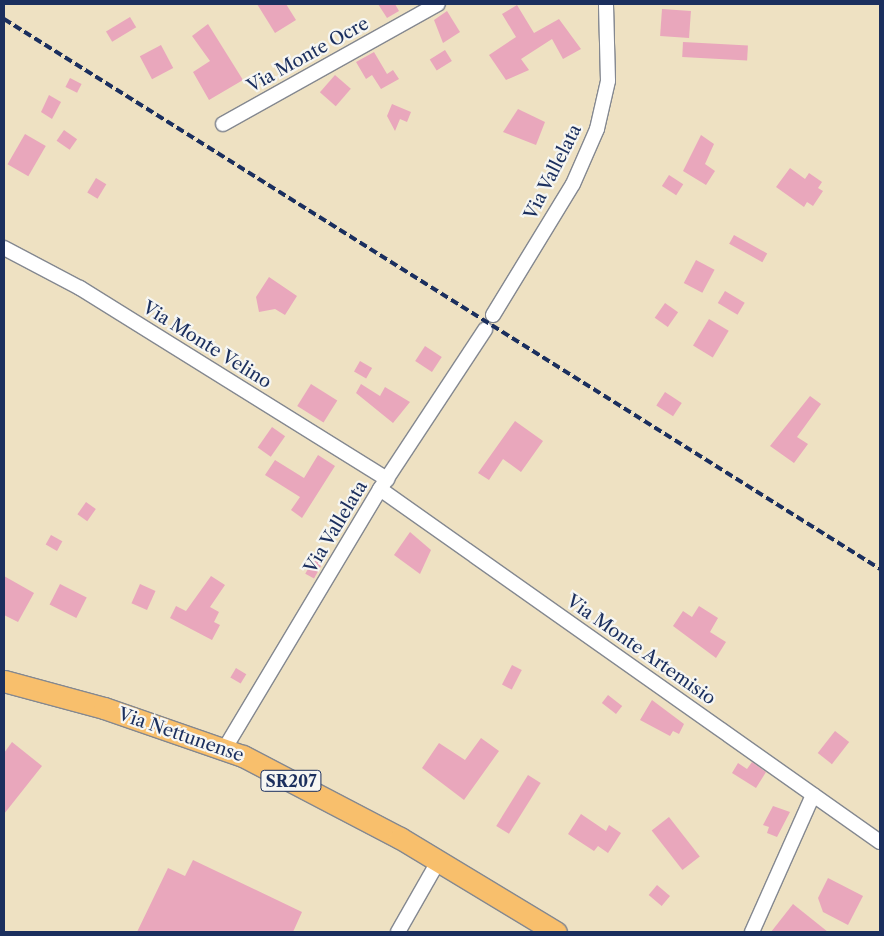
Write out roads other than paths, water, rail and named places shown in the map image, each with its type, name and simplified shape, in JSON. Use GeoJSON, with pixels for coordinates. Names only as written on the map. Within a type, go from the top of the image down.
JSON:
{"type":"FeatureCollection","features":[{"type":"Feature","properties":{"kind":"main road","name":"Via Nettunense"},"geometry":{"type":"LineString","coordinates":[[4,681],[224,748],[439,860],[556,932]]}},
{"type":"Feature","properties":{"kind":"street","name":"Via Monte Ocre"},"geometry":{"type":"LineString","coordinates":[[223,124],[438,4]]}},
{"type":"Feature","properties":{"kind":"street","name":"Via Vallelata"},"geometry":{"type":"LineString","coordinates":[[493,315],[573,184],[597,129],[608,81],[606,4]]}},
{"type":"Feature","properties":{"kind":"street","name":"Via Monte Velino"},"geometry":{"type":"LineString","coordinates":[[4,248],[87,292],[384,484]]}},
{"type":"Feature","properties":{"kind":"street","name":"Via Vallelata"},"geometry":{"type":"LineString","coordinates":[[224,748],[384,484],[485,330]]}},
{"type":"Feature","properties":{"kind":"street","name":"Via Monte Artemisio"},"geometry":{"type":"LineString","coordinates":[[384,484],[880,842]]}},
{"type":"Feature","properties":{"kind":"street"},"geometry":{"type":"LineString","coordinates":[[752,932],[813,795]]}},
{"type":"Feature","properties":{"kind":"street"},"geometry":{"type":"LineString","coordinates":[[398,932],[439,860]]}},
{"type":"Feature","properties":{"kind":"railway"},"geometry":{"type":"LineString","coordinates":[[4,19],[880,569]]}}]}
